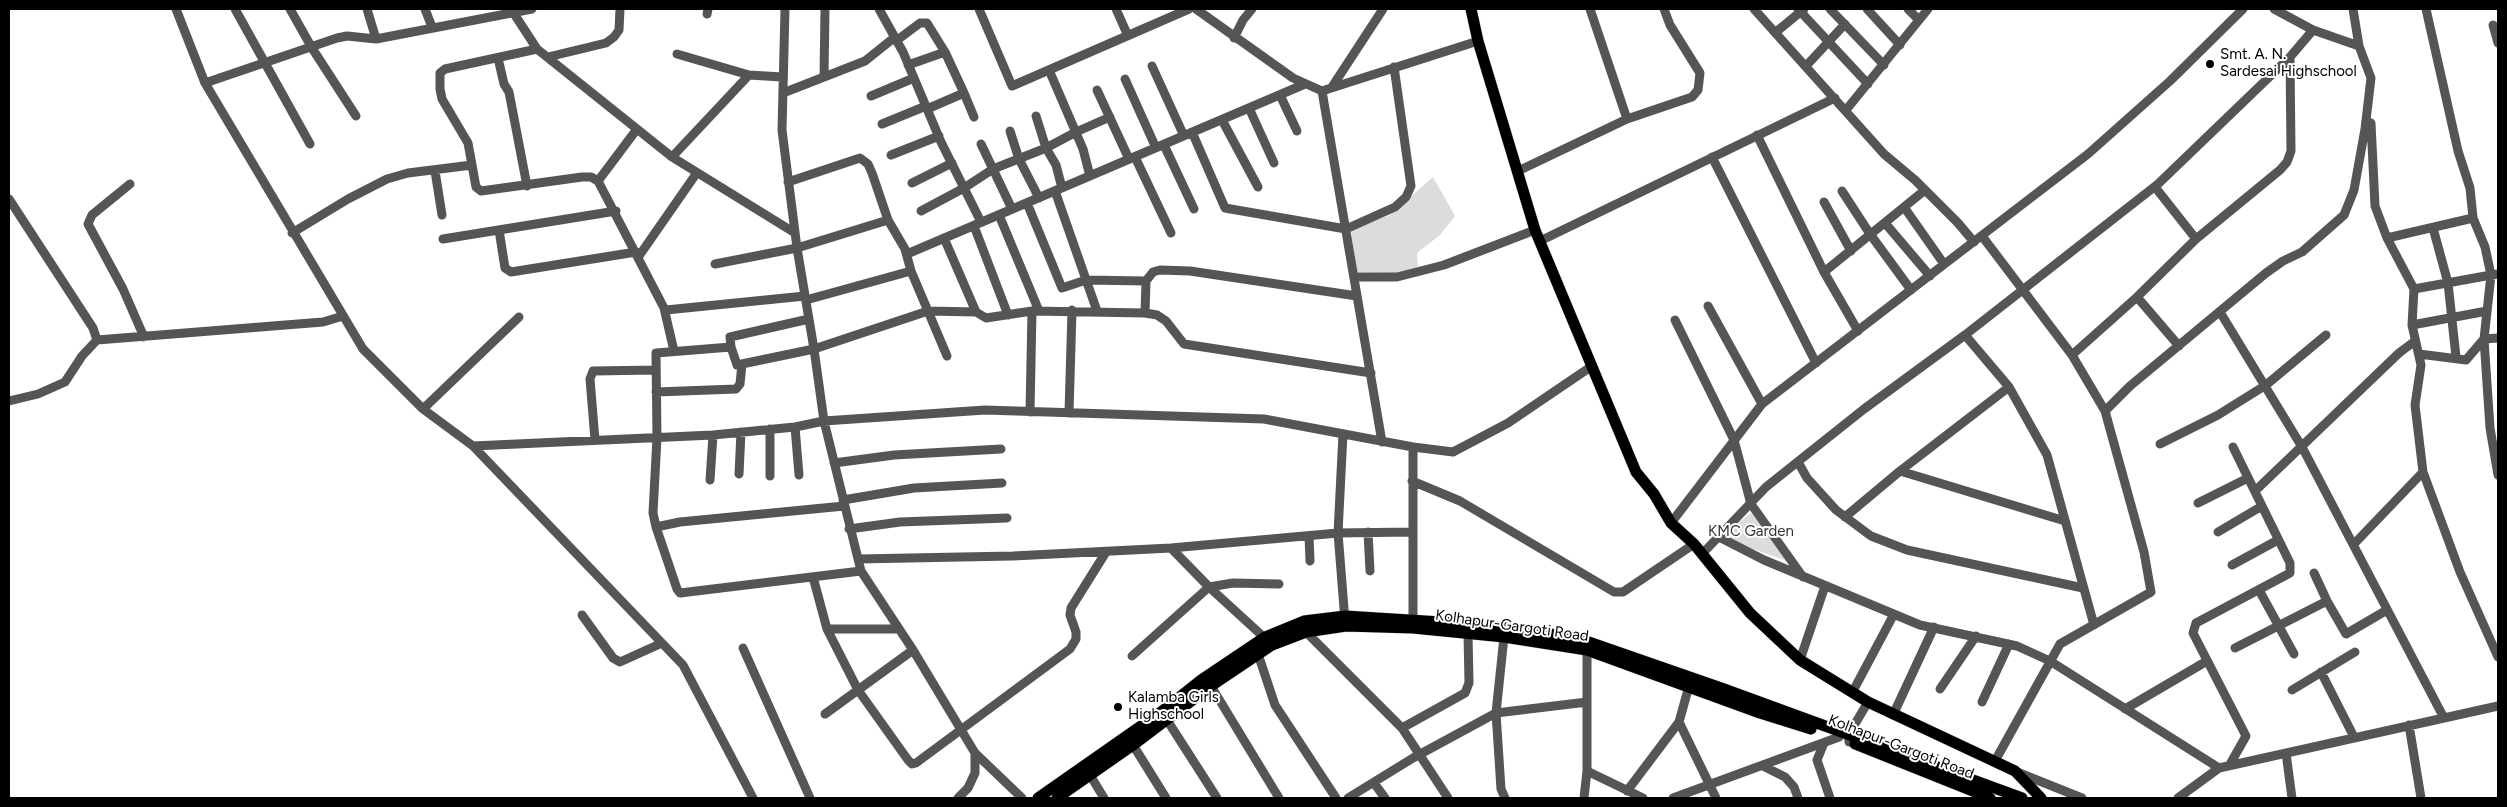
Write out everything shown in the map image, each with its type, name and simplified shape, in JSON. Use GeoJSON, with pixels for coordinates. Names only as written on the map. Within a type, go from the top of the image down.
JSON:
{"type":"FeatureCollection","features":[{"type":"Feature","properties":{"kind":"main road"},"geometry":{"type":"LineString","coordinates":[[1471,9],[1478,41],[1537,235],[1636,472],[1654,494],[1671,523],[1694,544],[1750,613],[1800,660],[1852,693],[1893,715],[2016,771],[2042,798]]}},
{"type":"Feature","properties":{"kind":"main road"},"geometry":{"type":"LineString","coordinates":[[1038,798],[1133,732],[1201,680],[1304,621],[1345,621],[1526,630],[1580,639],[1845,738],[2022,798]]}},
{"type":"Feature","properties":{"kind":"main road"},"geometry":{"type":"LineString","coordinates":[[1057,798],[1258,654],[1268,641],[1345,621]]}},
{"type":"Feature","properties":{"kind":"main road","name":"Kolhapur-Gargoti Road"},"geometry":{"type":"LineString","coordinates":[[1413,624],[1468,634],[1504,637],[1587,650],[1760,713],[1845,738],[1990,798]]}},
{"type":"Feature","properties":{"kind":"street"},"geometry":{"type":"LineString","coordinates":[[176,9],[205,83],[292,233],[363,349],[423,409],[473,446],[683,665],[752,798]]}},
{"type":"Feature","properties":{"kind":"street"},"geometry":{"type":"LineString","coordinates":[[235,9],[310,144]]}},
{"type":"Feature","properties":{"kind":"street"},"geometry":{"type":"LineString","coordinates":[[290,9],[312,48],[356,116]]}},
{"type":"Feature","properties":{"kind":"street"},"geometry":{"type":"LineString","coordinates":[[367,9],[376,39]]}},
{"type":"Feature","properties":{"kind":"street"},"geometry":{"type":"LineString","coordinates":[[425,9],[432,27]]}},
{"type":"Feature","properties":{"kind":"street"},"geometry":{"type":"LineString","coordinates":[[205,83],[263,62],[347,36],[376,39],[512,11],[532,9]]}},
{"type":"Feature","properties":{"kind":"street"},"geometry":{"type":"LineString","coordinates":[[548,57],[606,43],[619,30],[620,9]]}},
{"type":"Feature","properties":{"kind":"street"},"geometry":{"type":"LineString","coordinates":[[785,9],[782,130],[788,182],[824,421],[861,571],[897,629],[913,650],[975,753],[1022,798]]}},
{"type":"Feature","properties":{"kind":"street"},"geometry":{"type":"LineString","coordinates":[[824,77],[825,9]]}},
{"type":"Feature","properties":{"kind":"street"},"geometry":{"type":"LineString","coordinates":[[979,9],[1012,86],[1189,9]]}},
{"type":"Feature","properties":{"kind":"street"},"geometry":{"type":"LineString","coordinates":[[1116,9],[1128,36]]}},
{"type":"Feature","properties":{"kind":"street"},"geometry":{"type":"LineString","coordinates":[[1196,9],[1234,38],[1305,84],[1322,91],[1478,41]]}},
{"type":"Feature","properties":{"kind":"street"},"geometry":{"type":"LineString","coordinates":[[1234,38],[1243,20],[1252,9]]}},
{"type":"Feature","properties":{"kind":"street"},"geometry":{"type":"LineString","coordinates":[[1332,88],[1383,9]]}},
{"type":"Feature","properties":{"kind":"street"},"geometry":{"type":"LineString","coordinates":[[1590,9],[1627,119]]}},
{"type":"Feature","properties":{"kind":"street"},"geometry":{"type":"LineString","coordinates":[[1518,171],[1627,119],[1692,97],[1698,90],[1700,73],[1670,25],[1664,9]]}},
{"type":"Feature","properties":{"kind":"street"},"geometry":{"type":"LineString","coordinates":[[1754,9],[1884,154],[1925,190],[1974,242]]}},
{"type":"Feature","properties":{"kind":"street"},"geometry":{"type":"LineString","coordinates":[[1830,9],[1884,65]]}},
{"type":"Feature","properties":{"kind":"street"},"geometry":{"type":"LineString","coordinates":[[1867,9],[1900,45]]}},
{"type":"Feature","properties":{"kind":"street"},"geometry":{"type":"LineString","coordinates":[[1908,9],[1919,20]]}},
{"type":"Feature","properties":{"kind":"street"},"geometry":{"type":"LineString","coordinates":[[1846,110],[1928,9]]}},
{"type":"Feature","properties":{"kind":"street"},"geometry":{"type":"LineString","coordinates":[[1671,523],[1762,404],[2088,154],[2170,81],[2244,9]]}},
{"type":"Feature","properties":{"kind":"street"},"geometry":{"type":"LineString","coordinates":[[2274,9],[2313,30],[2359,46]]}},
{"type":"Feature","properties":{"kind":"street"},"geometry":{"type":"LineString","coordinates":[[2353,9],[2359,46],[2371,78],[2371,132],[2375,206],[2386,238],[2414,289],[2412,325],[2421,365],[2415,405],[2424,472],[2460,572],[2498,654]]}},
{"type":"Feature","properties":{"kind":"street"},"geometry":{"type":"LineString","coordinates":[[2426,9],[2458,151],[2470,188],[2472,218],[2495,274],[2487,311],[2484,340],[2490,428],[2498,475]]}},
{"type":"Feature","properties":{"kind":"street"},"geometry":{"type":"LineString","coordinates":[[883,10],[964,188],[1008,315]]}},
{"type":"Feature","properties":{"kind":"street"},"geometry":{"type":"LineString","coordinates":[[1776,32],[1801,10],[1868,84]]}},
{"type":"Feature","properties":{"kind":"street"},"geometry":{"type":"LineString","coordinates":[[512,11],[537,49],[672,157],[696,174],[795,233]]}},
{"type":"Feature","properties":{"kind":"street"},"geometry":{"type":"LineString","coordinates":[[783,93],[865,61],[920,23],[927,23],[945,52],[974,116]]}},
{"type":"Feature","properties":{"kind":"street"},"geometry":{"type":"LineString","coordinates":[[1806,66],[1845,24]]}},
{"type":"Feature","properties":{"kind":"street"},"geometry":{"type":"LineString","coordinates":[[2493,25],[2498,43]]}},
{"type":"Feature","properties":{"kind":"street"},"geometry":{"type":"LineString","coordinates":[[1702,554],[1766,488],[1798,462],[1864,409],[1965,335],[2155,187],[2201,146],[2290,57],[2313,30]]}},
{"type":"Feature","properties":{"kind":"street"},"geometry":{"type":"LineString","coordinates":[[537,49],[445,69],[440,73],[442,99],[468,143],[476,187],[481,191],[591,177],[598,181],[616,211],[666,310],[674,351]]}},
{"type":"Feature","properties":{"kind":"street"},"geometry":{"type":"LineString","coordinates":[[908,65],[945,52]]}},
{"type":"Feature","properties":{"kind":"street"},"geometry":{"type":"LineString","coordinates":[[677,54],[749,74],[782,77]]}},
{"type":"Feature","properties":{"kind":"street"},"geometry":{"type":"LineString","coordinates":[[2072,355],[2137,297],[2196,239],[2280,170],[2287,162],[2290,151],[2290,57]]}},
{"type":"Feature","properties":{"kind":"street"},"geometry":{"type":"LineString","coordinates":[[498,58],[504,84],[509,92],[527,186]]}},
{"type":"Feature","properties":{"kind":"street"},"geometry":{"type":"LineString","coordinates":[[1152,66],[1225,208],[1346,229],[1395,207],[1406,198],[1410,186],[1394,68]]}},
{"type":"Feature","properties":{"kind":"street"},"geometry":{"type":"LineString","coordinates":[[1049,70],[1076,132],[1090,176]]}},
{"type":"Feature","properties":{"kind":"street"},"geometry":{"type":"LineString","coordinates":[[672,157],[749,74]]}},
{"type":"Feature","properties":{"kind":"street"},"geometry":{"type":"LineString","coordinates":[[871,96],[914,78]]}},
{"type":"Feature","properties":{"kind":"street"},"geometry":{"type":"LineString","coordinates":[[2105,411],[2130,386],[2266,273],[2283,261],[2302,252],[2344,215],[2354,190],[2366,129],[2371,78]]}},
{"type":"Feature","properties":{"kind":"street"},"geometry":{"type":"LineString","coordinates":[[1125,79],[1194,210]]}},
{"type":"Feature","properties":{"kind":"street"},"geometry":{"type":"LineString","coordinates":[[907,254],[1305,84]]}},
{"type":"Feature","properties":{"kind":"street"},"geometry":{"type":"LineString","coordinates":[[1097,90],[1171,233]]}},
{"type":"Feature","properties":{"kind":"street"},"geometry":{"type":"LineString","coordinates":[[1322,91],[1382,442]]}},
{"type":"Feature","properties":{"kind":"street"},"geometry":{"type":"LineString","coordinates":[[882,124],[964,92]]}},
{"type":"Feature","properties":{"kind":"street"},"geometry":{"type":"LineString","coordinates":[[1280,94],[1297,132]]}},
{"type":"Feature","properties":{"kind":"street"},"geometry":{"type":"LineString","coordinates":[[1354,277],[1397,278],[1537,235],[1712,158],[1835,98]]}},
{"type":"Feature","properties":{"kind":"street"},"geometry":{"type":"LineString","coordinates":[[1249,108],[1274,163]]}},
{"type":"Feature","properties":{"kind":"street"},"geometry":{"type":"LineString","coordinates":[[1036,116],[1046,148],[1056,165],[1059,189],[1096,311]]}},
{"type":"Feature","properties":{"kind":"street"},"geometry":{"type":"LineString","coordinates":[[921,210],[964,188],[993,169],[1046,148],[1110,117]]}},
{"type":"Feature","properties":{"kind":"street"},"geometry":{"type":"LineString","coordinates":[[1222,120],[1258,187]]}},
{"type":"Feature","properties":{"kind":"street"},"geometry":{"type":"LineString","coordinates":[[598,181],[637,129]]}},
{"type":"Feature","properties":{"kind":"street"},"geometry":{"type":"LineString","coordinates":[[1010,131],[1019,159],[1039,198]]}},
{"type":"Feature","properties":{"kind":"street"},"geometry":{"type":"LineString","coordinates":[[891,155],[939,136]]}},
{"type":"Feature","properties":{"kind":"street"},"geometry":{"type":"LineString","coordinates":[[1757,136],[1824,272],[1858,331]]}},
{"type":"Feature","properties":{"kind":"street"},"geometry":{"type":"LineString","coordinates":[[981,144],[1012,210]]}},
{"type":"Feature","properties":{"kind":"street"},"geometry":{"type":"LineString","coordinates":[[788,182],[860,158],[868,164],[888,220],[907,254],[911,272],[947,356]]}},
{"type":"Feature","properties":{"kind":"street"},"geometry":{"type":"LineString","coordinates":[[1712,158],[1816,363]]}},
{"type":"Feature","properties":{"kind":"street"},"geometry":{"type":"LineString","coordinates":[[912,183],[952,163]]}},
{"type":"Feature","properties":{"kind":"street"},"geometry":{"type":"LineString","coordinates":[[292,233],[348,199],[387,179],[408,173],[472,165]]}},
{"type":"Feature","properties":{"kind":"street"},"geometry":{"type":"LineString","coordinates":[[435,171],[442,215]]}},
{"type":"Feature","properties":{"kind":"street"},"geometry":{"type":"LineString","coordinates":[[499,230],[505,268],[511,272],[638,254],[696,174]]}},
{"type":"Feature","properties":{"kind":"street"},"geometry":{"type":"LineString","coordinates":[[130,184],[92,215],[88,224],[123,289],[144,337]]}},
{"type":"Feature","properties":{"kind":"street"},"geometry":{"type":"LineString","coordinates":[[2155,187],[2196,239]]}},
{"type":"Feature","properties":{"kind":"street"},"geometry":{"type":"LineString","coordinates":[[1824,272],[1925,190]]}},
{"type":"Feature","properties":{"kind":"street"},"geometry":{"type":"LineString","coordinates":[[1842,191],[1910,290]]}},
{"type":"Feature","properties":{"kind":"street"},"geometry":{"type":"LineString","coordinates":[[9,199],[93,328],[97,340]]}},
{"type":"Feature","properties":{"kind":"street"},"geometry":{"type":"LineString","coordinates":[[1824,202],[1851,251]]}},
{"type":"Feature","properties":{"kind":"street"},"geometry":{"type":"LineString","coordinates":[[1027,203],[1062,288],[1086,280],[1146,281]]}},
{"type":"Feature","properties":{"kind":"street"},"geometry":{"type":"LineString","coordinates":[[1904,207],[1944,264]]}},
{"type":"Feature","properties":{"kind":"street"},"geometry":{"type":"LineString","coordinates":[[443,239],[616,211]]}},
{"type":"Feature","properties":{"kind":"street"},"geometry":{"type":"LineString","coordinates":[[999,215],[1036,311],[1030,412]]}},
{"type":"Feature","properties":{"kind":"street"},"geometry":{"type":"LineString","coordinates":[[2386,238],[2472,218]]}},
{"type":"Feature","properties":{"kind":"street"},"geometry":{"type":"LineString","coordinates":[[715,264],[797,248],[888,220]]}},
{"type":"Feature","properties":{"kind":"street"},"geometry":{"type":"LineString","coordinates":[[1885,223],[1930,276]]}},
{"type":"Feature","properties":{"kind":"street"},"geometry":{"type":"LineString","coordinates":[[2433,228],[2448,283],[2456,357]]}},
{"type":"Feature","properties":{"kind":"street"},"geometry":{"type":"LineString","coordinates":[[1982,236],[2072,355],[2105,411],[2144,552],[2151,592],[2060,644],[1995,761]]}},
{"type":"Feature","properties":{"kind":"street"},"geometry":{"type":"LineString","coordinates":[[944,238],[976,312]]}},
{"type":"Feature","properties":{"kind":"street"},"geometry":{"type":"LineString","coordinates":[[1145,313],[1146,281],[1153,272],[1160,270],[1190,271],[1357,296]]}},
{"type":"Feature","properties":{"kind":"street"},"geometry":{"type":"LineString","coordinates":[[666,310],[805,298],[911,272]]}},
{"type":"Feature","properties":{"kind":"street"},"geometry":{"type":"LineString","coordinates":[[2414,289],[2495,274]]}},
{"type":"Feature","properties":{"kind":"street"},"geometry":{"type":"LineString","coordinates":[[2137,297],[2178,346]]}},
{"type":"Feature","properties":{"kind":"street"},"geometry":{"type":"LineString","coordinates":[[1708,306],[1762,404]]}},
{"type":"Feature","properties":{"kind":"street"},"geometry":{"type":"LineString","coordinates":[[1070,413],[1072,310]]}},
{"type":"Feature","properties":{"kind":"street"},"geometry":{"type":"LineString","coordinates":[[809,319],[730,337],[730,347],[737,365],[814,349],[928,311],[976,312],[986,318],[1036,311],[1072,310],[1157,315],[1166,321],[1184,344],[1371,373]]}},
{"type":"Feature","properties":{"kind":"street"},"geometry":{"type":"LineString","coordinates":[[2412,325],[2487,311]]}},
{"type":"Feature","properties":{"kind":"street"},"geometry":{"type":"LineString","coordinates":[[2220,312],[2302,447],[2444,718]]}},
{"type":"Feature","properties":{"kind":"street"},"geometry":{"type":"LineString","coordinates":[[9,402],[38,394],[65,382],[82,356],[97,340],[323,322],[343,316]]}},
{"type":"Feature","properties":{"kind":"street"},"geometry":{"type":"LineString","coordinates":[[423,409],[519,317]]}},
{"type":"Feature","properties":{"kind":"street"},"geometry":{"type":"LineString","coordinates":[[1674,320],[1734,440],[1750,504],[1804,577]]}},
{"type":"Feature","properties":{"kind":"street"},"geometry":{"type":"LineString","coordinates":[[1965,335],[2009,387],[2047,455],[2094,625]]}},
{"type":"Feature","properties":{"kind":"street"},"geometry":{"type":"LineString","coordinates":[[2160,444],[2218,415],[2266,385],[2326,335]]}},
{"type":"Feature","properties":{"kind":"street"},"geometry":{"type":"LineString","coordinates":[[2419,354],[2456,357],[2466,360],[2484,340],[2498,338]]}},
{"type":"Feature","properties":{"kind":"street"},"geometry":{"type":"LineString","coordinates":[[2255,491],[2399,353],[2415,341]]}},
{"type":"Feature","properties":{"kind":"street"},"geometry":{"type":"LineString","coordinates":[[730,347],[656,353],[657,438],[653,513],[677,589],[680,593],[861,571]]}},
{"type":"Feature","properties":{"kind":"street"},"geometry":{"type":"LineString","coordinates":[[656,392],[736,389],[740,384],[742,364]]}},
{"type":"Feature","properties":{"kind":"street"},"geometry":{"type":"LineString","coordinates":[[473,446],[713,435],[795,427],[824,421],[985,410],[1264,419],[1382,442],[1453,452],[1469,446],[1508,423],[1592,366]]}},
{"type":"Feature","properties":{"kind":"street"},"geometry":{"type":"LineString","coordinates":[[595,440],[590,379],[593,371],[656,370]]}},
{"type":"Feature","properties":{"kind":"street"},"geometry":{"type":"LineString","coordinates":[[1846,517],[1900,471],[2009,387]]}},
{"type":"Feature","properties":{"kind":"street"},"geometry":{"type":"LineString","coordinates":[[795,427],[799,475]]}},
{"type":"Feature","properties":{"kind":"street"},"geometry":{"type":"LineString","coordinates":[[770,429],[770,476]]}},
{"type":"Feature","properties":{"kind":"street"},"geometry":{"type":"LineString","coordinates":[[739,474],[742,432]]}},
{"type":"Feature","properties":{"kind":"street"},"geometry":{"type":"LineString","coordinates":[[1343,434],[1338,533],[1345,621]]}},
{"type":"Feature","properties":{"kind":"street"},"geometry":{"type":"LineString","coordinates":[[710,480],[713,435]]}},
{"type":"Feature","properties":{"kind":"street"},"geometry":{"type":"LineString","coordinates":[[1413,447],[1413,624]]}},
{"type":"Feature","properties":{"kind":"street"},"geometry":{"type":"LineString","coordinates":[[2229,766],[2246,736],[2193,633],[2196,623],[2290,573],[2290,563],[2233,447]]}},
{"type":"Feature","properties":{"kind":"street"},"geometry":{"type":"LineString","coordinates":[[834,464],[894,455],[1001,449]]}},
{"type":"Feature","properties":{"kind":"street"},"geometry":{"type":"LineString","coordinates":[[1798,462],[1807,478],[1836,510],[1871,536],[1907,550],[2083,588]]}},
{"type":"Feature","properties":{"kind":"street"},"geometry":{"type":"LineString","coordinates":[[1900,471],[2065,520]]}},
{"type":"Feature","properties":{"kind":"street"},"geometry":{"type":"LineString","coordinates":[[2354,544],[2424,472]]}},
{"type":"Feature","properties":{"kind":"street"},"geometry":{"type":"LineString","coordinates":[[2198,503],[2248,478]]}},
{"type":"Feature","properties":{"kind":"street"},"geometry":{"type":"LineString","coordinates":[[1412,481],[1460,501],[1614,592],[1623,592],[1694,544]]}},
{"type":"Feature","properties":{"kind":"street"},"geometry":{"type":"LineString","coordinates":[[656,527],[680,522],[843,503],[914,488],[1002,483]]}},
{"type":"Feature","properties":{"kind":"street"},"geometry":{"type":"LineString","coordinates":[[2218,532],[2262,506]]}},
{"type":"Feature","properties":{"kind":"street"},"geometry":{"type":"LineString","coordinates":[[850,530],[900,522],[1007,518]]}},
{"type":"Feature","properties":{"kind":"street"},"geometry":{"type":"LineString","coordinates":[[1368,532],[1370,571]]}},
{"type":"Feature","properties":{"kind":"street"},"geometry":{"type":"LineString","coordinates":[[858,559],[1106,552],[1338,533],[1412,532]]}},
{"type":"Feature","properties":{"kind":"street"},"geometry":{"type":"LineString","coordinates":[[1309,536],[1310,561]]}},
{"type":"Feature","properties":{"kind":"street"},"geometry":{"type":"LineString","coordinates":[[1719,537],[1764,560],[1920,625],[2009,644],[2050,662],[2219,768]]}},
{"type":"Feature","properties":{"kind":"street"},"geometry":{"type":"LineString","coordinates":[[2232,565],[2278,540]]}},
{"type":"Feature","properties":{"kind":"street"},"geometry":{"type":"LineString","coordinates":[[1171,548],[1209,587],[1268,641]]}},
{"type":"Feature","properties":{"kind":"street"},"geometry":{"type":"LineString","coordinates":[[813,577],[827,628],[858,690],[912,764],[961,731],[1070,649],[1076,639],[1076,632],[1070,615],[1071,608],[1106,552]]}},
{"type":"Feature","properties":{"kind":"street"},"geometry":{"type":"LineString","coordinates":[[2314,573],[2327,602],[2346,634],[2387,610]]}},
{"type":"Feature","properties":{"kind":"street"},"geometry":{"type":"LineString","coordinates":[[1132,656],[1209,587],[1233,583],[1279,584]]}},
{"type":"Feature","properties":{"kind":"street"},"geometry":{"type":"LineString","coordinates":[[1800,660],[1825,586]]}},
{"type":"Feature","properties":{"kind":"street"},"geometry":{"type":"LineString","coordinates":[[2259,590],[2294,654]]}},
{"type":"Feature","properties":{"kind":"street"},"geometry":{"type":"LineString","coordinates":[[2234,648],[2327,602]]}},
{"type":"Feature","properties":{"kind":"street"},"geometry":{"type":"LineString","coordinates":[[1852,693],[1894,614]]}},
{"type":"Feature","properties":{"kind":"street"},"geometry":{"type":"LineString","coordinates":[[582,615],[613,658],[620,662],[662,644]]}},
{"type":"Feature","properties":{"kind":"street"},"geometry":{"type":"LineString","coordinates":[[1893,715],[1934,627]]}},
{"type":"Feature","properties":{"kind":"street"},"geometry":{"type":"LineString","coordinates":[[827,628],[897,629]]}},
{"type":"Feature","properties":{"kind":"street"},"geometry":{"type":"LineString","coordinates":[[1306,632],[1402,728],[1448,798]]}},
{"type":"Feature","properties":{"kind":"street"},"geometry":{"type":"LineString","coordinates":[[1402,728],[1465,692],[1468,682],[1468,634]]}},
{"type":"Feature","properties":{"kind":"street"},"geometry":{"type":"LineString","coordinates":[[1940,689],[1976,636]]}},
{"type":"Feature","properties":{"kind":"street"},"geometry":{"type":"LineString","coordinates":[[1504,637],[1496,713],[1501,789],[1505,798]]}},
{"type":"Feature","properties":{"kind":"street"},"geometry":{"type":"LineString","coordinates":[[1982,702],[2009,644]]}},
{"type":"Feature","properties":{"kind":"street"},"geometry":{"type":"LineString","coordinates":[[743,648],[810,798]]}},
{"type":"Feature","properties":{"kind":"street"},"geometry":{"type":"LineString","coordinates":[[825,714],[913,650]]}},
{"type":"Feature","properties":{"kind":"street"},"geometry":{"type":"LineString","coordinates":[[1584,798],[1587,771],[1587,650]]}},
{"type":"Feature","properties":{"kind":"street"},"geometry":{"type":"LineString","coordinates":[[2292,690],[2355,652]]}},
{"type":"Feature","properties":{"kind":"street"},"geometry":{"type":"LineString","coordinates":[[1258,654],[1275,705],[1336,798]]}},
{"type":"Feature","properties":{"kind":"street"},"geometry":{"type":"LineString","coordinates":[[2125,709],[2208,661]]}},
{"type":"Feature","properties":{"kind":"street"},"geometry":{"type":"LineString","coordinates":[[2321,672],[2354,737]]}},
{"type":"Feature","properties":{"kind":"street"},"geometry":{"type":"LineString","coordinates":[[1211,686],[1280,798]]}},
{"type":"Feature","properties":{"kind":"street"},"geometry":{"type":"LineString","coordinates":[[1627,791],[1679,722],[1688,686]]}},
{"type":"Feature","properties":{"kind":"street"},"geometry":{"type":"LineString","coordinates":[[1348,798],[1419,754],[1496,713],[1587,702]]}},
{"type":"Feature","properties":{"kind":"street"},"geometry":{"type":"LineString","coordinates":[[1673,798],[1824,743],[1845,738],[1868,702]]}},
{"type":"Feature","properties":{"kind":"street"},"geometry":{"type":"LineString","coordinates":[[2178,798],[2219,768],[2498,706]]}},
{"type":"Feature","properties":{"kind":"street"},"geometry":{"type":"LineString","coordinates":[[1167,720],[1217,798]]}},
{"type":"Feature","properties":{"kind":"street"},"geometry":{"type":"LineString","coordinates":[[1679,722],[1716,798]]}},
{"type":"Feature","properties":{"kind":"street"},"geometry":{"type":"LineString","coordinates":[[2409,725],[2421,798]]}},
{"type":"Feature","properties":{"kind":"street"},"geometry":{"type":"LineString","coordinates":[[1824,743],[1817,760],[1830,798]]}},
{"type":"Feature","properties":{"kind":"street"},"geometry":{"type":"LineString","coordinates":[[1133,745],[1166,798]]}},
{"type":"Feature","properties":{"kind":"street"},"geometry":{"type":"LineString","coordinates":[[958,798],[968,788],[975,772],[975,753]]}},
{"type":"Feature","properties":{"kind":"street"},"geometry":{"type":"LineString","coordinates":[[2286,753],[2292,798]]}},
{"type":"Feature","properties":{"kind":"street"},"geometry":{"type":"LineString","coordinates":[[1763,766],[1785,777],[1794,787],[1798,798]]}},
{"type":"Feature","properties":{"kind":"street"},"geometry":{"type":"LineString","coordinates":[[1587,771],[1643,798]]}},
{"type":"Feature","properties":{"kind":"street"},"geometry":{"type":"LineString","coordinates":[[2016,771],[2082,798]]}},
{"type":"Feature","properties":{"kind":"street"},"geometry":{"type":"LineString","coordinates":[[1090,776],[1104,798]]}},
{"type":"Feature","properties":{"kind":"street"},"geometry":{"type":"LineString","coordinates":[[1374,783],[1385,798]]}},
{"type":"Feature","properties":{"kind":"green space"},"geometry":{"type":"Polygon","coordinates":[[[1433,177],[1455,216],[1440,235],[1417,253],[1418,267],[1397,273],[1357,272],[1351,230],[1390,215],[1433,177]]]}},
{"type":"Feature","properties":{"kind":"green space","name":"KMC Garden"},"geometry":{"type":"Polygon","coordinates":[[[1755,510],[1793,563],[1719,537],[1755,510]]]}},
{"type":"Feature","properties":{"kind":"place","name":"Smt. A. N. Sardesai Highschool"},"geometry":{"type":"Point","coordinates":[2210,64]}},
{"type":"Feature","properties":{"kind":"place","name":"Kalamba Girls Highschool"},"geometry":{"type":"Point","coordinates":[1118,707]}}]}
